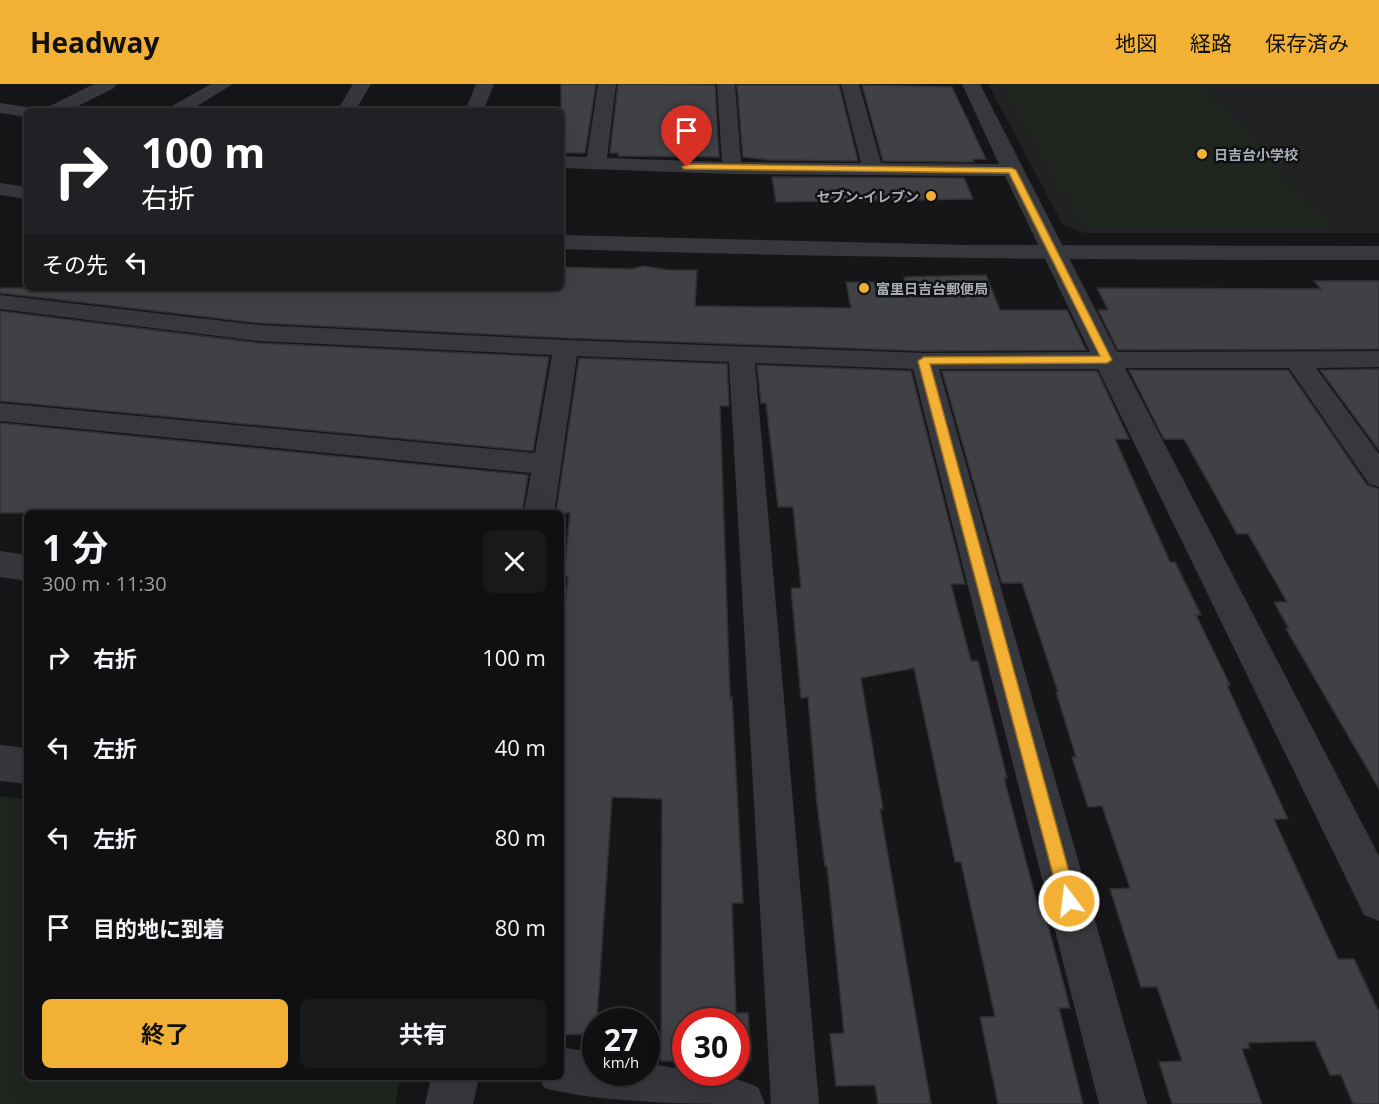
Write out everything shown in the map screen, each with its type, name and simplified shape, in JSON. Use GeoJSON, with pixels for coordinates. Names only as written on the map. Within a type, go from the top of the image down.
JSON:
{"type":"FeatureCollection","features":[{"type":"Feature","properties":{"kind":"street"},"geometry":{"type":"LineString","coordinates":[[60,108],[108,84]]}},
{"type":"Feature","properties":{"kind":"street"},"geometry":{"type":"LineString","coordinates":[[181,108],[224,84]]}},
{"type":"Feature","properties":{"kind":"street"},"geometry":{"type":"LineString","coordinates":[[348,108],[363,84]]}},
{"type":"Feature","properties":{"kind":"street"},"geometry":{"type":"LineString","coordinates":[[475,108],[485,84]]}},
{"type":"Feature","properties":{"kind":"street"},"geometry":{"type":"LineString","coordinates":[[596,164],[607,84]]}},
{"type":"Feature","properties":{"kind":"street"},"geometry":{"type":"LineString","coordinates":[[726,84],[732,168]]}},
{"type":"Feature","properties":{"kind":"street"},"geometry":{"type":"LineString","coordinates":[[850,84],[873,170]]}},
{"type":"Feature","properties":{"kind":"street"},"geometry":{"type":"LineString","coordinates":[[971,84],[1379,900]]}},
{"type":"Feature","properties":{"kind":"street"},"geometry":{"type":"LineString","coordinates":[[0,108],[24,112]]}},
{"type":"Feature","properties":{"kind":"street"},"geometry":{"type":"LineString","coordinates":[[564,162],[732,168],[1012,170]]}},
{"type":"Feature","properties":{"kind":"street"},"geometry":{"type":"LineString","coordinates":[[0,189],[24,193]]}},
{"type":"Feature","properties":{"kind":"street"},"geometry":{"type":"LineString","coordinates":[[564,242],[722,248],[1054,254],[1379,253]]}},
{"type":"Feature","properties":{"kind":"street"},"geometry":{"type":"LineString","coordinates":[[0,302],[259,333],[566,348],[924,361],[1379,359]]}},
{"type":"Feature","properties":{"kind":"street"},"geometry":{"type":"LineString","coordinates":[[539,510],[545,464],[566,348]]}},
{"type":"Feature","properties":{"kind":"street"},"geometry":{"type":"LineString","coordinates":[[741,354],[795,1104]]}},
{"type":"Feature","properties":{"kind":"street"},"geometry":{"type":"LineString","coordinates":[[1296,359],[1379,476]]}},
{"type":"Feature","properties":{"kind":"street"},"geometry":{"type":"LineString","coordinates":[[924,361],[1123,1104]]}},
{"type":"Feature","properties":{"kind":"street"},"geometry":{"type":"LineString","coordinates":[[0,412],[545,464]]}},
{"type":"Feature","properties":{"kind":"street"},"geometry":{"type":"LineString","coordinates":[[0,564],[24,568]]}},
{"type":"Feature","properties":{"kind":"street"},"geometry":{"type":"LineString","coordinates":[[0,763],[24,766]]}},
{"type":"Feature","properties":{"kind":"street"},"geometry":{"type":"LineString","coordinates":[[564,1072],[741,1104]]}},
{"type":"Feature","properties":{"kind":"street"},"geometry":{"type":"LineString","coordinates":[[449,1104],[454,1080]]}},
{"type":"Feature","properties":{"kind":"shaded area","name":"日吉台小学校"},"geometry":{"type":"Polygon","coordinates":[[[988,84],[1379,84],[1379,233],[1085,233],[1063,225],[988,84]]]}},
{"type":"Feature","properties":{"kind":"shaded area","name":"日吉台小学校"},"geometry":{"type":"Polygon","coordinates":[[[1002,84],[1201,84],[1331,227],[1089,227],[1080,223],[1002,84]]]}},
{"type":"Feature","properties":{"kind":"shaded area"},"geometry":{"type":"Polygon","coordinates":[[[0,796],[24,800],[24,1080],[400,1080],[395,1104],[0,1104],[0,796]]]}},
{"type":"Feature","properties":{"kind":"building"},"geometry":{"type":"Polygon","coordinates":[[[561,84],[596,84],[585,153],[564,153],[564,108],[561,108],[561,84]]]}},
{"type":"Feature","properties":{"kind":"building"},"geometry":{"type":"Polygon","coordinates":[[[618,84],[715,85],[719,157],[618,156],[619,153],[610,153],[618,84]]]}},
{"type":"Feature","properties":{"kind":"building"},"geometry":{"type":"Polygon","coordinates":[[[737,85],[839,85],[858,161],[770,160],[743,157],[737,85]]]}},
{"type":"Feature","properties":{"kind":"building"},"geometry":{"type":"Polygon","coordinates":[[[862,85],[952,87],[986,159],[973,159],[974,162],[883,161],[862,85]]]}},
{"type":"Feature","properties":{"kind":"building"},"geometry":{"type":"Polygon","coordinates":[[[772,177],[964,178],[973,199],[776,202],[772,177]]]}},
{"type":"Feature","properties":{"kind":"building"},"geometry":{"type":"Polygon","coordinates":[[[644,266],[668,270],[697,270],[695,306],[851,308],[846,282],[905,282],[904,277],[986,275],[1000,310],[1067,310],[1086,350],[924,351],[566,338],[259,323],[0,293],[0,288],[24,288],[24,291],[564,291],[564,267],[631,269],[644,266]]]}},
{"type":"Feature","properties":{"kind":"building"},"geometry":{"type":"Polygon","coordinates":[[[1314,281],[1379,281],[1379,349],[1118,350],[1098,310],[1108,310],[1097,288],[1321,289],[1314,281]]]}},
{"type":"Feature","properties":{"kind":"building"},"geometry":{"type":"Polygon","coordinates":[[[0,311],[259,343],[549,357],[533,451],[0,401],[0,311]]]}},
{"type":"Feature","properties":{"kind":"building"},"geometry":{"type":"Polygon","coordinates":[[[579,358],[727,364],[729,406],[720,406],[730,698],[732,697],[743,903],[732,903],[736,1008],[672,1008],[672,1061],[661,1061],[662,799],[612,797],[598,1008],[582,1008],[582,1034],[564,1035],[564,618],[568,576],[564,576],[570,513],[564,513],[564,510],[556,510],[579,358]]]}},
{"type":"Feature","properties":{"kind":"building"},"geometry":{"type":"Polygon","coordinates":[[[757,365],[911,371],[965,584],[951,584],[971,661],[978,661],[1007,778],[1004,778],[1040,914],[1045,914],[1070,1008],[1059,1008],[1083,1104],[998,1104],[980,1017],[995,1017],[961,862],[955,862],[914,668],[861,678],[883,809],[880,809],[931,1104],[878,1104],[875,1085],[836,1086],[830,1034],[844,1033],[827,866],[825,866],[817,804],[808,697],[801,698],[791,588],[801,588],[793,507],[778,507],[766,403],[761,403],[757,365]]]}},
{"type":"Feature","properties":{"kind":"building"},"geometry":{"type":"Polygon","coordinates":[[[1379,369],[1379,450],[1320,370],[1379,369]]]}},
{"type":"Feature","properties":{"kind":"building"},"geometry":{"type":"Polygon","coordinates":[[[1129,370],[1288,370],[1367,485],[1379,489],[1379,789],[1286,629],[1289,629],[1274,602],[1287,602],[1248,534],[1237,534],[1184,439],[1164,439],[1129,370]]]}},
{"type":"Feature","properties":{"kind":"building"},"geometry":{"type":"Polygon","coordinates":[[[942,371],[1097,371],[1129,439],[1115,439],[1170,562],[1175,562],[1201,615],[1196,615],[1230,685],[1227,685],[1288,819],[1274,819],[1338,959],[1354,959],[1379,1012],[1379,1104],[1353,1104],[1341,1075],[1330,1075],[1315,1041],[1248,1043],[1250,1048],[1242,1049],[1262,1104],[1172,1104],[1159,1062],[1182,1061],[1157,987],[1141,987],[1110,889],[1130,888],[1102,806],[1088,807],[1072,757],[1076,757],[1056,692],[1058,692],[1022,583],[1002,583],[942,371]]]}},
{"type":"Feature","properties":{"kind":"building"},"geometry":{"type":"Polygon","coordinates":[[[0,423],[528,475],[522,510],[24,510],[24,513],[0,513],[0,423]]]}},
{"type":"Feature","properties":{"kind":"place","name":"日吉台小学校"},"geometry":{"type":"Point","coordinates":[1202,154]}},
{"type":"Feature","properties":{"kind":"place","name":"セブン-イレブン"},"geometry":{"type":"Point","coordinates":[931,196]}},
{"type":"Feature","properties":{"kind":"place","name":"富里日吉台郵便局"},"geometry":{"type":"Point","coordinates":[864,288]}},
{"type":"Feature","properties":{"kind":"route"},"geometry":{"type":"LineString","coordinates":[[687,167],[1012,170],[1107,360],[924,361],[1069,901]]}}]}
